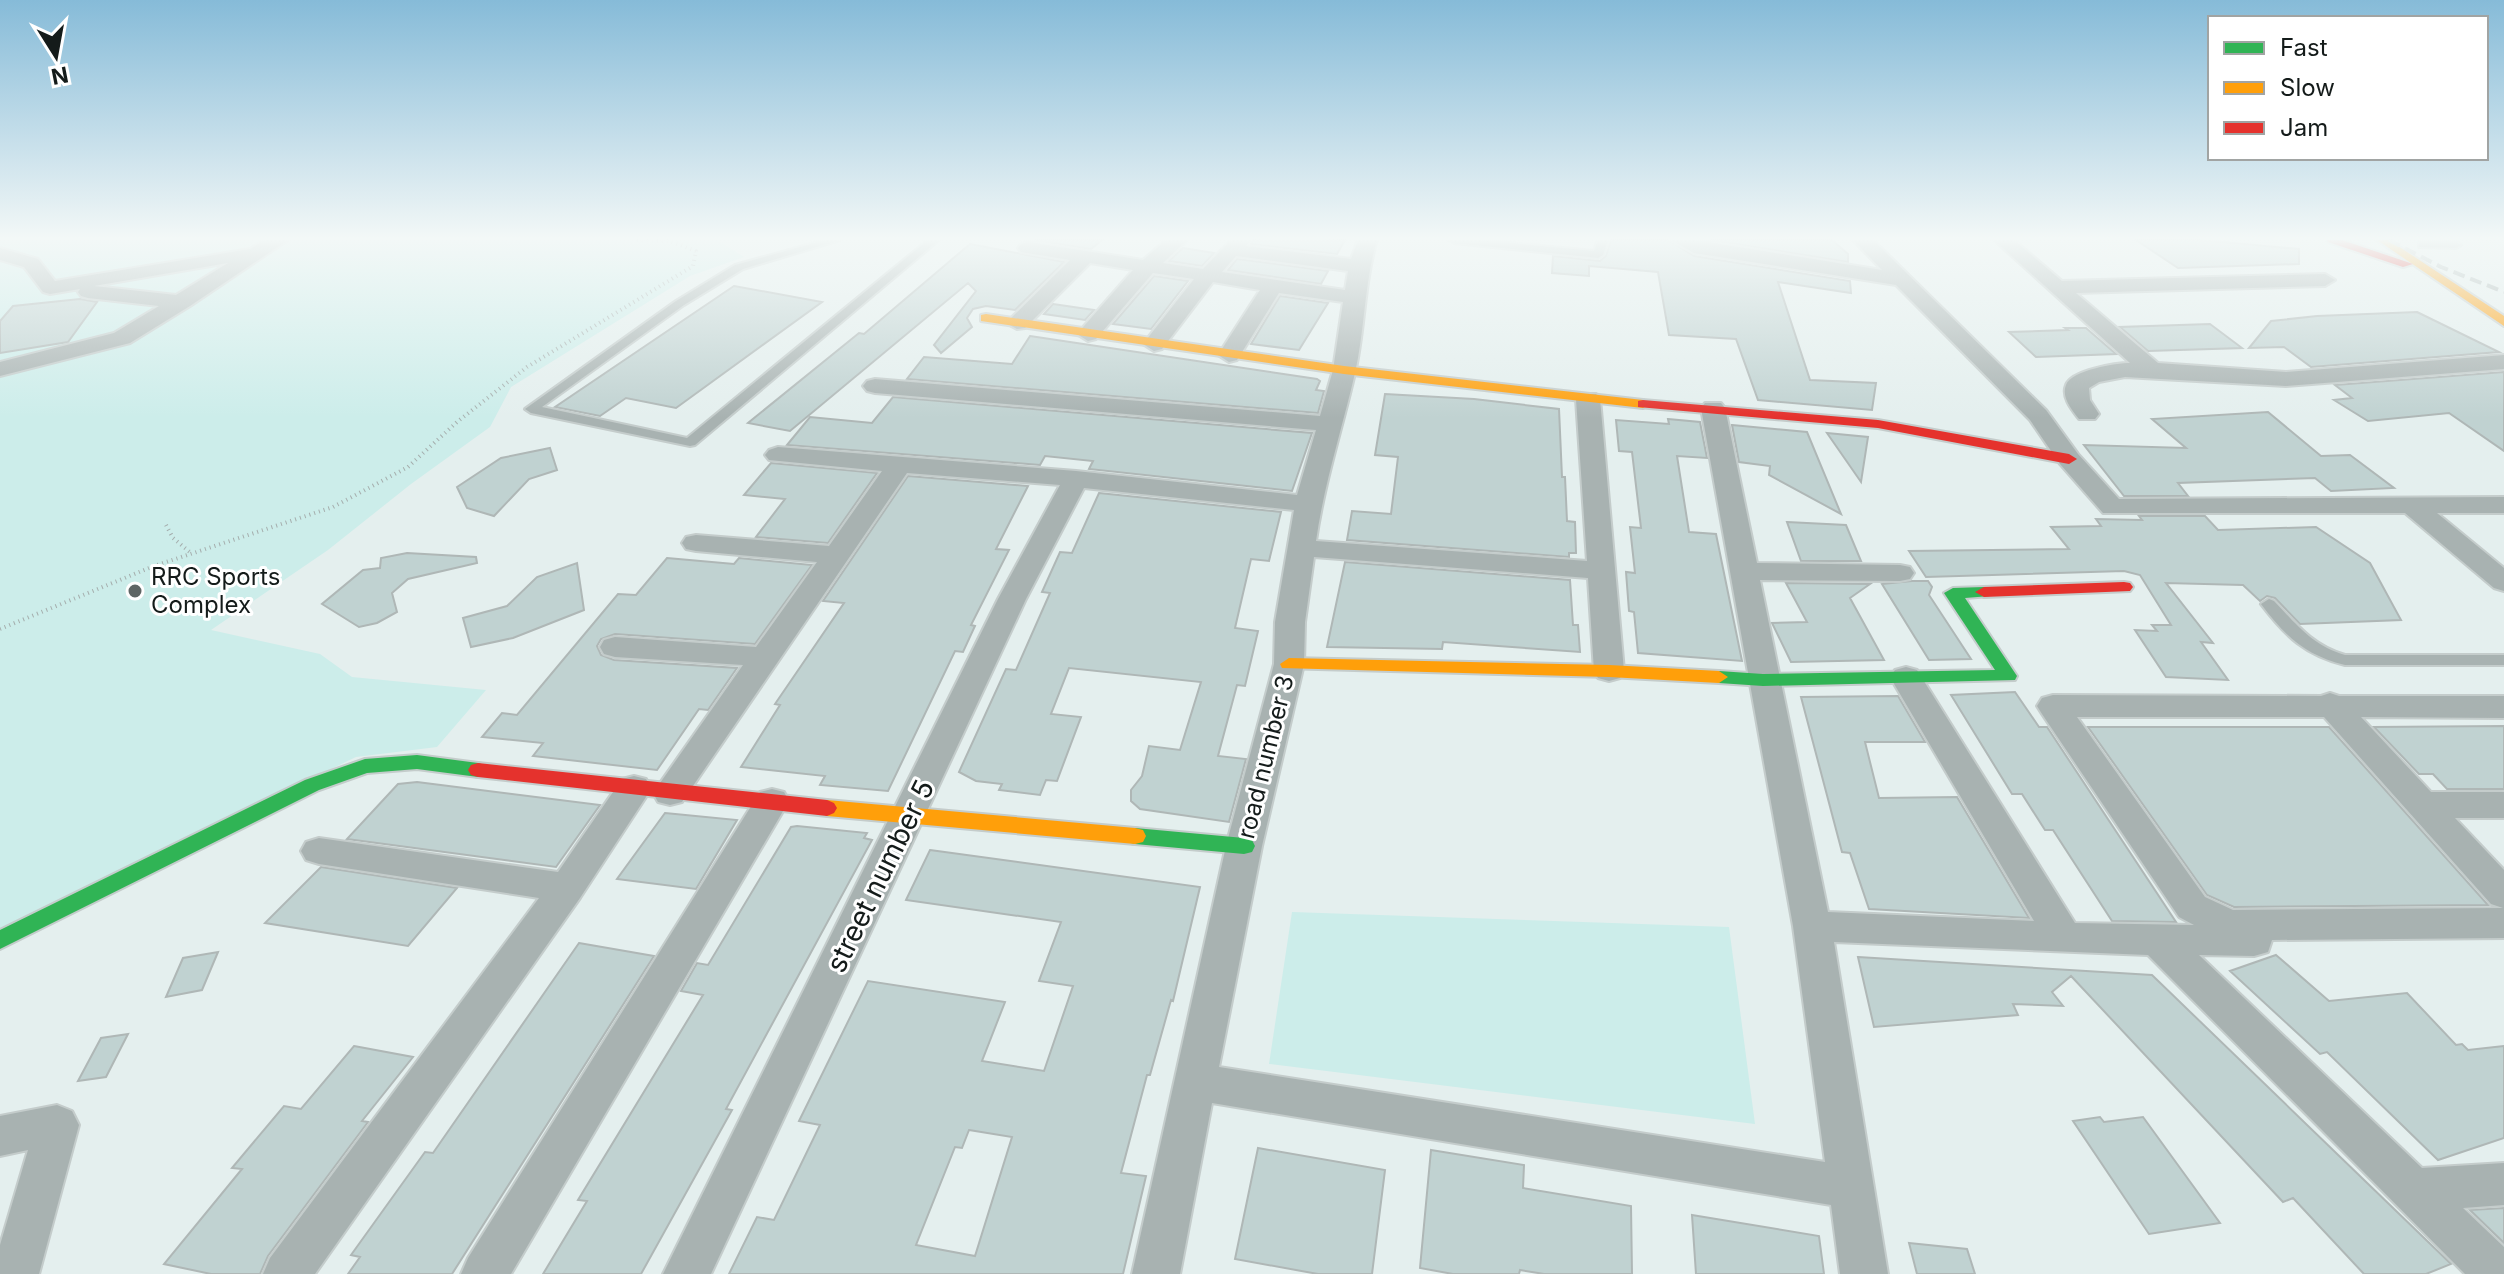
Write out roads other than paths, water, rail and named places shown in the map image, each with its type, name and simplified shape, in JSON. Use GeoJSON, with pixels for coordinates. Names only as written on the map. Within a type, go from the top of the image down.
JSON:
{"type":"FeatureCollection","features":[{"type":"Feature","properties":{"kind":"street"},"geometry":{"type":"LineString","coordinates":[[159,299],[183,302]]}},
{"type":"Feature","properties":{"kind":"street"},"geometry":{"type":"LineString","coordinates":[[0,369],[122,338],[187,299]]}},
{"type":"Feature","properties":{"kind":"street"},"geometry":{"type":"LineString","coordinates":[[1017,323],[1041,299]]}},
{"type":"Feature","properties":{"kind":"street"},"geometry":{"type":"LineString","coordinates":[[1088,334],[1118,299]]}},
{"type":"Feature","properties":{"kind":"street"},"geometry":{"type":"LineString","coordinates":[[1154,344],[1189,299]]}},
{"type":"Feature","properties":{"kind":"street"},"geometry":{"type":"LineString","coordinates":[[1229,355],[1264,299]]}},
{"type":"Feature","properties":{"kind":"street","name":"road number 3"},"geometry":{"type":"LineString","coordinates":[[1156,1274],[1198,1082],[1244,846],[1289,664],[1290,622],[1308,504],[1344,370],[1356,299]]}},
{"type":"Feature","properties":{"kind":"street"},"geometry":{"type":"LineString","coordinates":[[1924,299],[2038,415],[2069,459],[2112,507],[2504,505]]}},
{"type":"Feature","properties":{"kind":"street"},"geometry":{"type":"LineString","coordinates":[[2071,299],[2152,370]]}},
{"type":"Feature","properties":{"kind":"street"},"geometry":{"type":"LineString","coordinates":[[2469,299],[2504,322]]}},
{"type":"Feature","properties":{"kind":"street"},"geometry":{"type":"LineString","coordinates":[[986,318],[1229,355],[1588,399],[1878,424],[2069,459]]}},
{"type":"Feature","properties":{"kind":"street"},"geometry":{"type":"LineString","coordinates":[[2427,340],[2439,367]]}},
{"type":"Feature","properties":{"kind":"street"},"geometry":{"type":"LineString","coordinates":[[2087,414],[2078,400],[2077,385],[2097,373],[2152,370],[2279,379],[2504,362]]}},
{"type":"Feature","properties":{"kind":"street"},"geometry":{"type":"LineString","coordinates":[[875,386],[1328,424]]}},
{"type":"Feature","properties":{"kind":"street"},"geometry":{"type":"LineString","coordinates":[[1588,399],[1609,671]]}},
{"type":"Feature","properties":{"kind":"street"},"geometry":{"type":"LineString","coordinates":[[1713,408],[1812,926],[1864,1274]]}},
{"type":"Feature","properties":{"kind":"street"},"geometry":{"type":"LineString","coordinates":[[778,455],[1076,479],[1308,504]]}},
{"type":"Feature","properties":{"kind":"street"},"geometry":{"type":"LineString","coordinates":[[287,1274],[567,888],[762,657],[898,467]]}},
{"type":"Feature","properties":{"kind":"street","name":"street number 5"},"geometry":{"type":"LineString","coordinates":[[687,1274],[1012,599],[1076,479]]}},
{"type":"Feature","properties":{"kind":"street"},"geometry":{"type":"LineString","coordinates":[[2412,506],[2504,582]]}},
{"type":"Feature","properties":{"kind":"street"},"geometry":{"type":"LineString","coordinates":[[696,543],[837,555]]}},
{"type":"Feature","properties":{"kind":"street"},"geometry":{"type":"LineString","coordinates":[[1300,548],[1602,571]]}},
{"type":"Feature","properties":{"kind":"street"},"geometry":{"type":"LineString","coordinates":[[1745,571],[1900,573]]}},
{"type":"Feature","properties":{"kind":"street"},"geometry":{"type":"LineString","coordinates":[[1289,664],[1609,671],[1763,680],[2008,676],[1953,593],[2124,587]]}},
{"type":"Feature","properties":{"kind":"street"},"geometry":{"type":"LineString","coordinates":[[615,647],[762,657]]}},
{"type":"Feature","properties":{"kind":"street"},"geometry":{"type":"LineString","coordinates":[[1906,677],[2064,938]]}},
{"type":"Feature","properties":{"kind":"street"},"geometry":{"type":"LineString","coordinates":[[2504,707],[2330,704],[2053,706],[2192,907],[2229,925],[2504,923]]}},
{"type":"Feature","properties":{"kind":"street"},"geometry":{"type":"LineString","coordinates":[[2330,704],[2504,894]]}},
{"type":"Feature","properties":{"kind":"street"},"geometry":{"type":"LineString","coordinates":[[0,940],[312,785],[365,766],[417,762],[652,791],[1244,846]]}},
{"type":"Feature","properties":{"kind":"street"},"geometry":{"type":"LineString","coordinates":[[485,1274],[772,801]]}},
{"type":"Feature","properties":{"kind":"street"},"geometry":{"type":"LineString","coordinates":[[2423,805],[2504,805]]}},
{"type":"Feature","properties":{"kind":"street"},"geometry":{"type":"LineString","coordinates":[[319,851],[567,888]]}},
{"type":"Feature","properties":{"kind":"street"},"geometry":{"type":"LineString","coordinates":[[1812,926],[2064,938],[2293,941]]}},
{"type":"Feature","properties":{"kind":"street"},"geometry":{"type":"LineString","coordinates":[[2158,940],[2416,1190],[2498,1274]]}},
{"type":"Feature","properties":{"kind":"street"},"geometry":{"type":"LineString","coordinates":[[1198,1082],[1851,1187]]}},
{"type":"Feature","properties":{"kind":"street"},"geometry":{"type":"LineString","coordinates":[[0,1136],[57,1125],[15,1274]]}},
{"type":"Feature","properties":{"kind":"street"},"geometry":{"type":"LineString","coordinates":[[2416,1190],[2504,1184]]}},
{"type":"Feature","properties":{"kind":"lane"},"geometry":{"type":"LineString","coordinates":[[686,299],[531,409],[690,442],[862,299]]}},
{"type":"Feature","properties":{"kind":"lane"},"geometry":{"type":"LineString","coordinates":[[2269,604],[2304,643],[2320,655],[2345,660],[2504,660]]}},
{"type":"Feature","properties":{"kind":"place","name":"RRC Sports Complex"},"geometry":{"type":"Point","coordinates":[135,591]}}]}
